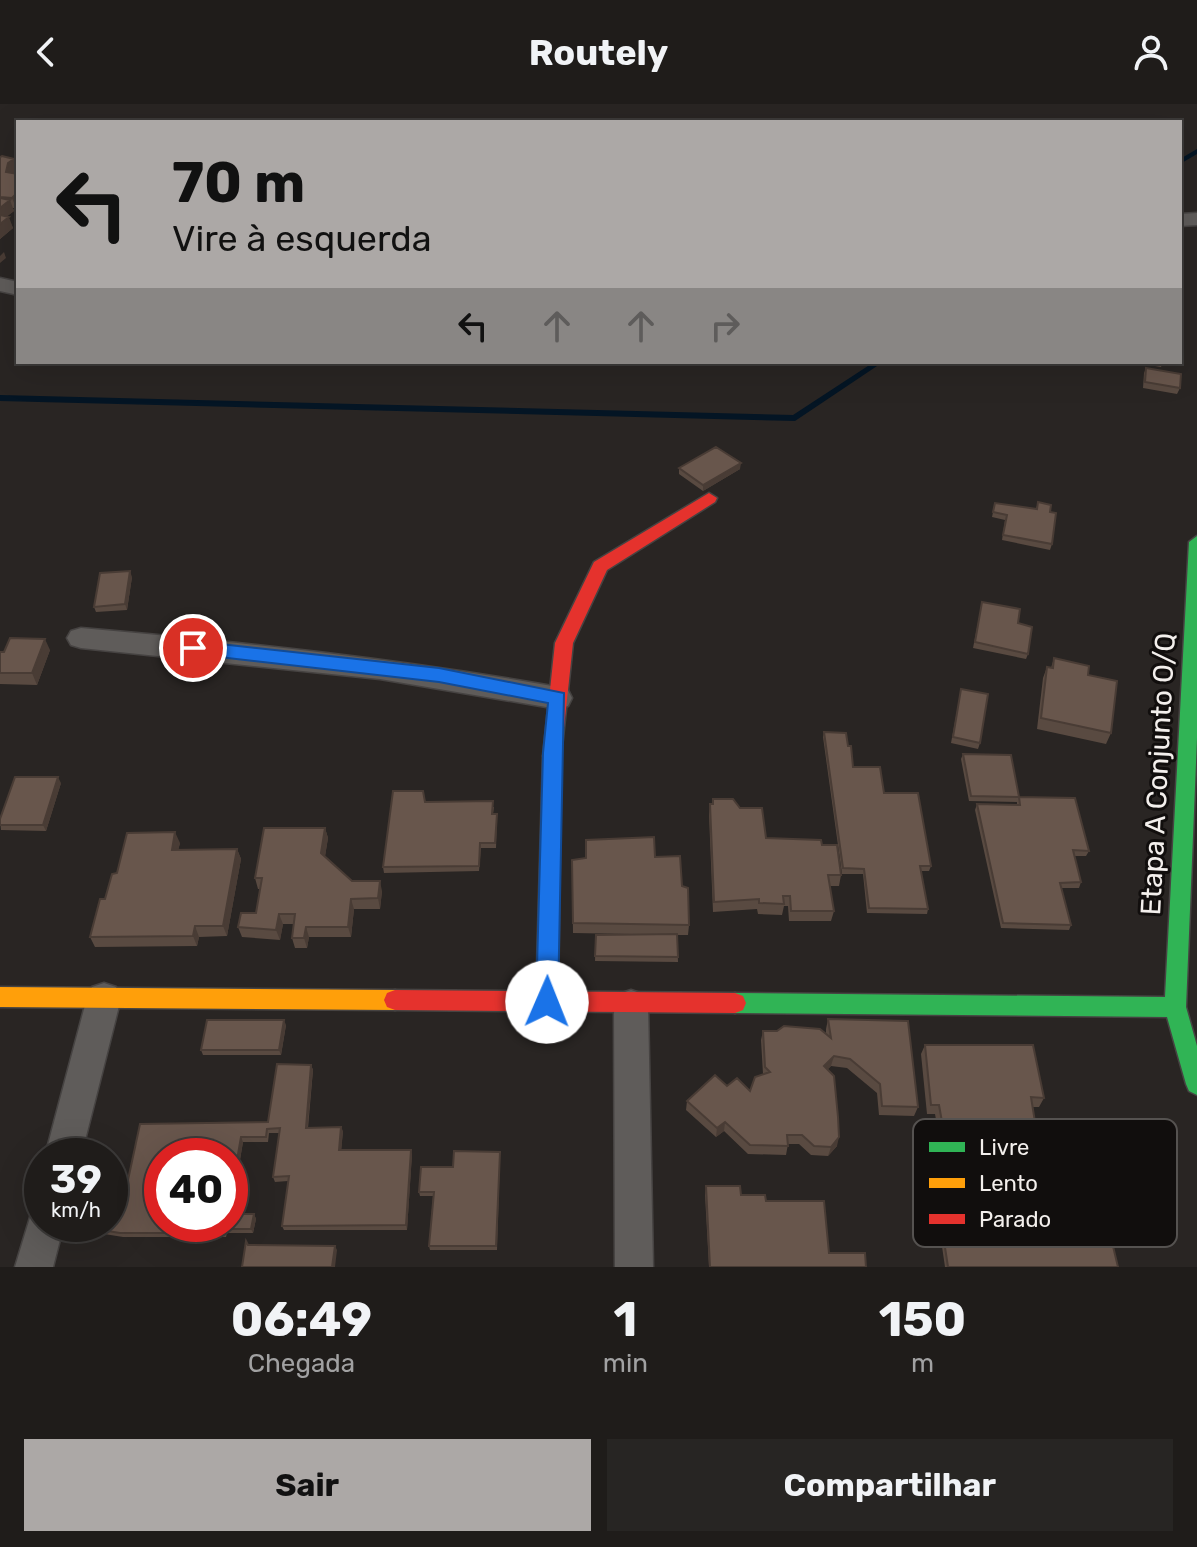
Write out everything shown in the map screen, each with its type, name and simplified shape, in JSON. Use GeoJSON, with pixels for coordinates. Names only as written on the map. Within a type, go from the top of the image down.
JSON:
{"type":"FeatureCollection","features":[{"type":"Feature","properties":{"kind":"street"},"geometry":{"type":"LineString","coordinates":[[547,1002],[552,753],[564,643],[600,566],[709,498]]}},
{"type":"Feature","properties":{"kind":"street","name":"Etapa A Conjunto O/Q"},"geometry":{"type":"LineString","coordinates":[[1197,542],[1175,1007],[1197,1084]]}},
{"type":"Feature","properties":{"kind":"street"},"geometry":{"type":"LineString","coordinates":[[81,638],[249,652],[439,675],[558,698]]}},
{"type":"Feature","properties":{"kind":"street"},"geometry":{"type":"LineString","coordinates":[[0,997],[631,1005],[1175,1007]]}},
{"type":"Feature","properties":{"kind":"street"},"geometry":{"type":"LineString","coordinates":[[68,1138],[104,998]]}},
{"type":"Feature","properties":{"kind":"street"},"geometry":{"type":"LineString","coordinates":[[631,1005],[634,1267]]}},
{"type":"Feature","properties":{"kind":"street"},"geometry":{"type":"LineString","coordinates":[[34,1267],[40,1242]]}},
{"type":"Feature","properties":{"kind":"building"},"geometry":{"type":"Polygon","coordinates":[[[0,157],[14,159],[8,163],[6,172],[16,174],[16,194],[12,198],[0,197],[0,157]]]}},
{"type":"Feature","properties":{"kind":"building"},"geometry":{"type":"Polygon","coordinates":[[[0,198],[10,200],[0,208],[0,198]]]}},
{"type":"Feature","properties":{"kind":"building"},"geometry":{"type":"Polygon","coordinates":[[[0,215],[9,217],[0,224],[0,215]]]}},
{"type":"Feature","properties":{"kind":"building"},"geometry":{"type":"Polygon","coordinates":[[[1146,368],[1181,374],[1180,388],[1145,382],[1146,368]]]}},
{"type":"Feature","properties":{"kind":"building"},"geometry":{"type":"Polygon","coordinates":[[[716,447],[741,463],[703,485],[679,468],[716,447]]]}},
{"type":"Feature","properties":{"kind":"building"},"geometry":{"type":"Polygon","coordinates":[[[1038,502],[1051,505],[1050,512],[1056,513],[1052,544],[1003,535],[1007,515],[993,512],[995,503],[1037,509],[1038,502]]]}},
{"type":"Feature","properties":{"kind":"building"},"geometry":{"type":"Polygon","coordinates":[[[130,571],[125,604],[94,607],[100,573],[130,571]]]}},
{"type":"Feature","properties":{"kind":"building"},"geometry":{"type":"Polygon","coordinates":[[[982,602],[1020,609],[1018,623],[1032,627],[1028,654],[975,642],[982,602]]]}},
{"type":"Feature","properties":{"kind":"building"},"geometry":{"type":"Polygon","coordinates":[[[10,638],[45,639],[32,673],[0,673],[0,652],[4,652],[10,638]]]}},
{"type":"Feature","properties":{"kind":"building"},"geometry":{"type":"Polygon","coordinates":[[[1054,658],[1089,666],[1088,675],[1117,681],[1111,733],[1041,718],[1047,667],[1053,668],[1054,658]]]}},
{"type":"Feature","properties":{"kind":"building"},"geometry":{"type":"Polygon","coordinates":[[[961,689],[988,694],[980,743],[953,737],[961,689]]]}},
{"type":"Feature","properties":{"kind":"building"},"geometry":{"type":"Polygon","coordinates":[[[824,732],[846,733],[853,767],[880,767],[884,793],[918,793],[931,866],[920,866],[928,909],[869,908],[864,869],[843,868],[824,732]]]}},
{"type":"Feature","properties":{"kind":"building"},"geometry":{"type":"Polygon","coordinates":[[[963,754],[1011,755],[1019,797],[971,796],[963,754]]]}},
{"type":"Feature","properties":{"kind":"building"},"geometry":{"type":"Polygon","coordinates":[[[15,777],[58,777],[43,825],[0,825],[15,777]]]}},
{"type":"Feature","properties":{"kind":"building"},"geometry":{"type":"Polygon","coordinates":[[[393,791],[423,791],[425,802],[493,801],[492,814],[497,814],[495,843],[480,843],[479,866],[383,867],[393,791]]]}},
{"type":"Feature","properties":{"kind":"building"},"geometry":{"type":"Polygon","coordinates":[[[1019,797],[1075,798],[1089,851],[1073,850],[1081,882],[1060,883],[1071,925],[1003,923],[977,804],[1020,805],[1019,797]]]}},
{"type":"Feature","properties":{"kind":"building"},"geometry":{"type":"Polygon","coordinates":[[[713,799],[733,799],[740,808],[762,808],[766,838],[821,840],[822,845],[837,845],[841,875],[828,875],[834,911],[791,911],[790,896],[783,896],[784,904],[759,903],[759,899],[714,902],[710,804],[713,804],[713,799]]]}},
{"type":"Feature","properties":{"kind":"building"},"geometry":{"type":"Polygon","coordinates":[[[264,828],[325,828],[321,853],[352,881],[380,881],[378,898],[351,899],[348,927],[306,927],[304,938],[292,938],[295,914],[279,914],[276,930],[238,927],[241,913],[256,913],[262,878],[255,878],[264,828]]]}},
{"type":"Feature","properties":{"kind":"building"},"geometry":{"type":"Polygon","coordinates":[[[175,832],[172,850],[237,849],[223,926],[195,926],[193,936],[90,937],[100,899],[105,899],[112,874],[117,873],[127,833],[175,832]]]}},
{"type":"Feature","properties":{"kind":"building"},"geometry":{"type":"Polygon","coordinates":[[[654,837],[655,857],[680,856],[682,886],[688,888],[689,925],[573,923],[572,860],[586,858],[586,840],[654,837]]]}},
{"type":"Feature","properties":{"kind":"building"},"geometry":{"type":"Polygon","coordinates":[[[677,934],[678,957],[595,956],[596,935],[677,934]]]}},
{"type":"Feature","properties":{"kind":"building"},"geometry":{"type":"Polygon","coordinates":[[[828,1019],[908,1021],[918,1107],[882,1106],[880,1084],[850,1059],[834,1056],[824,1066],[834,1076],[838,1117],[839,1137],[831,1147],[814,1146],[802,1135],[787,1135],[788,1146],[750,1145],[725,1122],[717,1128],[687,1101],[715,1075],[727,1086],[737,1078],[750,1091],[755,1077],[770,1072],[765,1067],[763,1031],[777,1031],[784,1026],[820,1029],[831,1038],[828,1019]]]}},
{"type":"Feature","properties":{"kind":"building"},"geometry":{"type":"Polygon","coordinates":[[[207,1020],[284,1020],[279,1050],[201,1050],[207,1020]]]}},
{"type":"Feature","properties":{"kind":"building"},"geometry":{"type":"Polygon","coordinates":[[[925,1045],[1033,1045],[1044,1098],[1031,1097],[1035,1119],[942,1119],[939,1105],[931,1105],[925,1045]]]}},
{"type":"Feature","properties":{"kind":"building"},"geometry":{"type":"Polygon","coordinates":[[[277,1064],[311,1065],[306,1128],[341,1127],[339,1150],[411,1150],[406,1225],[282,1226],[289,1176],[273,1177],[280,1128],[267,1129],[266,1137],[144,1138],[144,1233],[128,1233],[128,1180],[140,1124],[268,1122],[277,1064]]]}},
{"type":"Feature","properties":{"kind":"building"},"geometry":{"type":"Polygon","coordinates":[[[454,1151],[500,1152],[496,1246],[429,1246],[434,1192],[419,1192],[421,1167],[453,1167],[454,1151]]]}},
{"type":"Feature","properties":{"kind":"building"},"geometry":{"type":"Polygon","coordinates":[[[706,1186],[740,1186],[741,1195],[765,1195],[766,1201],[824,1201],[829,1253],[865,1253],[866,1267],[710,1267],[706,1186]]]}},
{"type":"Feature","properties":{"kind":"building"},"geometry":{"type":"Polygon","coordinates":[[[248,1214],[254,1214],[251,1229],[248,1229],[248,1214]]]}},
{"type":"Feature","properties":{"kind":"building"},"geometry":{"type":"Polygon","coordinates":[[[246,1242],[248,1245],[335,1246],[332,1267],[242,1267],[246,1242]]]}},
{"type":"Feature","properties":{"kind":"building"},"geometry":{"type":"Polygon","coordinates":[[[945,1247],[1113,1247],[1118,1267],[948,1267],[945,1247]]]}},
{"type":"Feature","properties":{"kind":"waterway"},"geometry":{"type":"LineString","coordinates":[[1182,161],[1197,151]]}},
{"type":"Feature","properties":{"kind":"waterway"},"geometry":{"type":"LineString","coordinates":[[0,398],[795,418],[876,364]]}},
{"type":"Feature","properties":{"kind":"traffic: fast"},"geometry":{"type":"LineString","coordinates":[[1197,542],[1175,1007],[1197,1084]]}},
{"type":"Feature","properties":{"kind":"traffic: fast"},"geometry":{"type":"LineString","coordinates":[[735,1003],[1175,1007]]}},
{"type":"Feature","properties":{"kind":"traffic: slow"},"geometry":{"type":"LineString","coordinates":[[547,1002],[552,756]]}},
{"type":"Feature","properties":{"kind":"traffic: slow"},"geometry":{"type":"LineString","coordinates":[[0,997],[395,1000]]}},
{"type":"Feature","properties":{"kind":"traffic: jam"},"geometry":{"type":"LineString","coordinates":[[552,756],[564,643],[600,566],[709,498]]}},
{"type":"Feature","properties":{"kind":"traffic: jam"},"geometry":{"type":"LineString","coordinates":[[395,1000],[735,1003]]}},
{"type":"Feature","properties":{"kind":"route"},"geometry":{"type":"LineString","coordinates":[[193,648],[439,675],[558,698],[552,753],[547,1002]]}}]}
